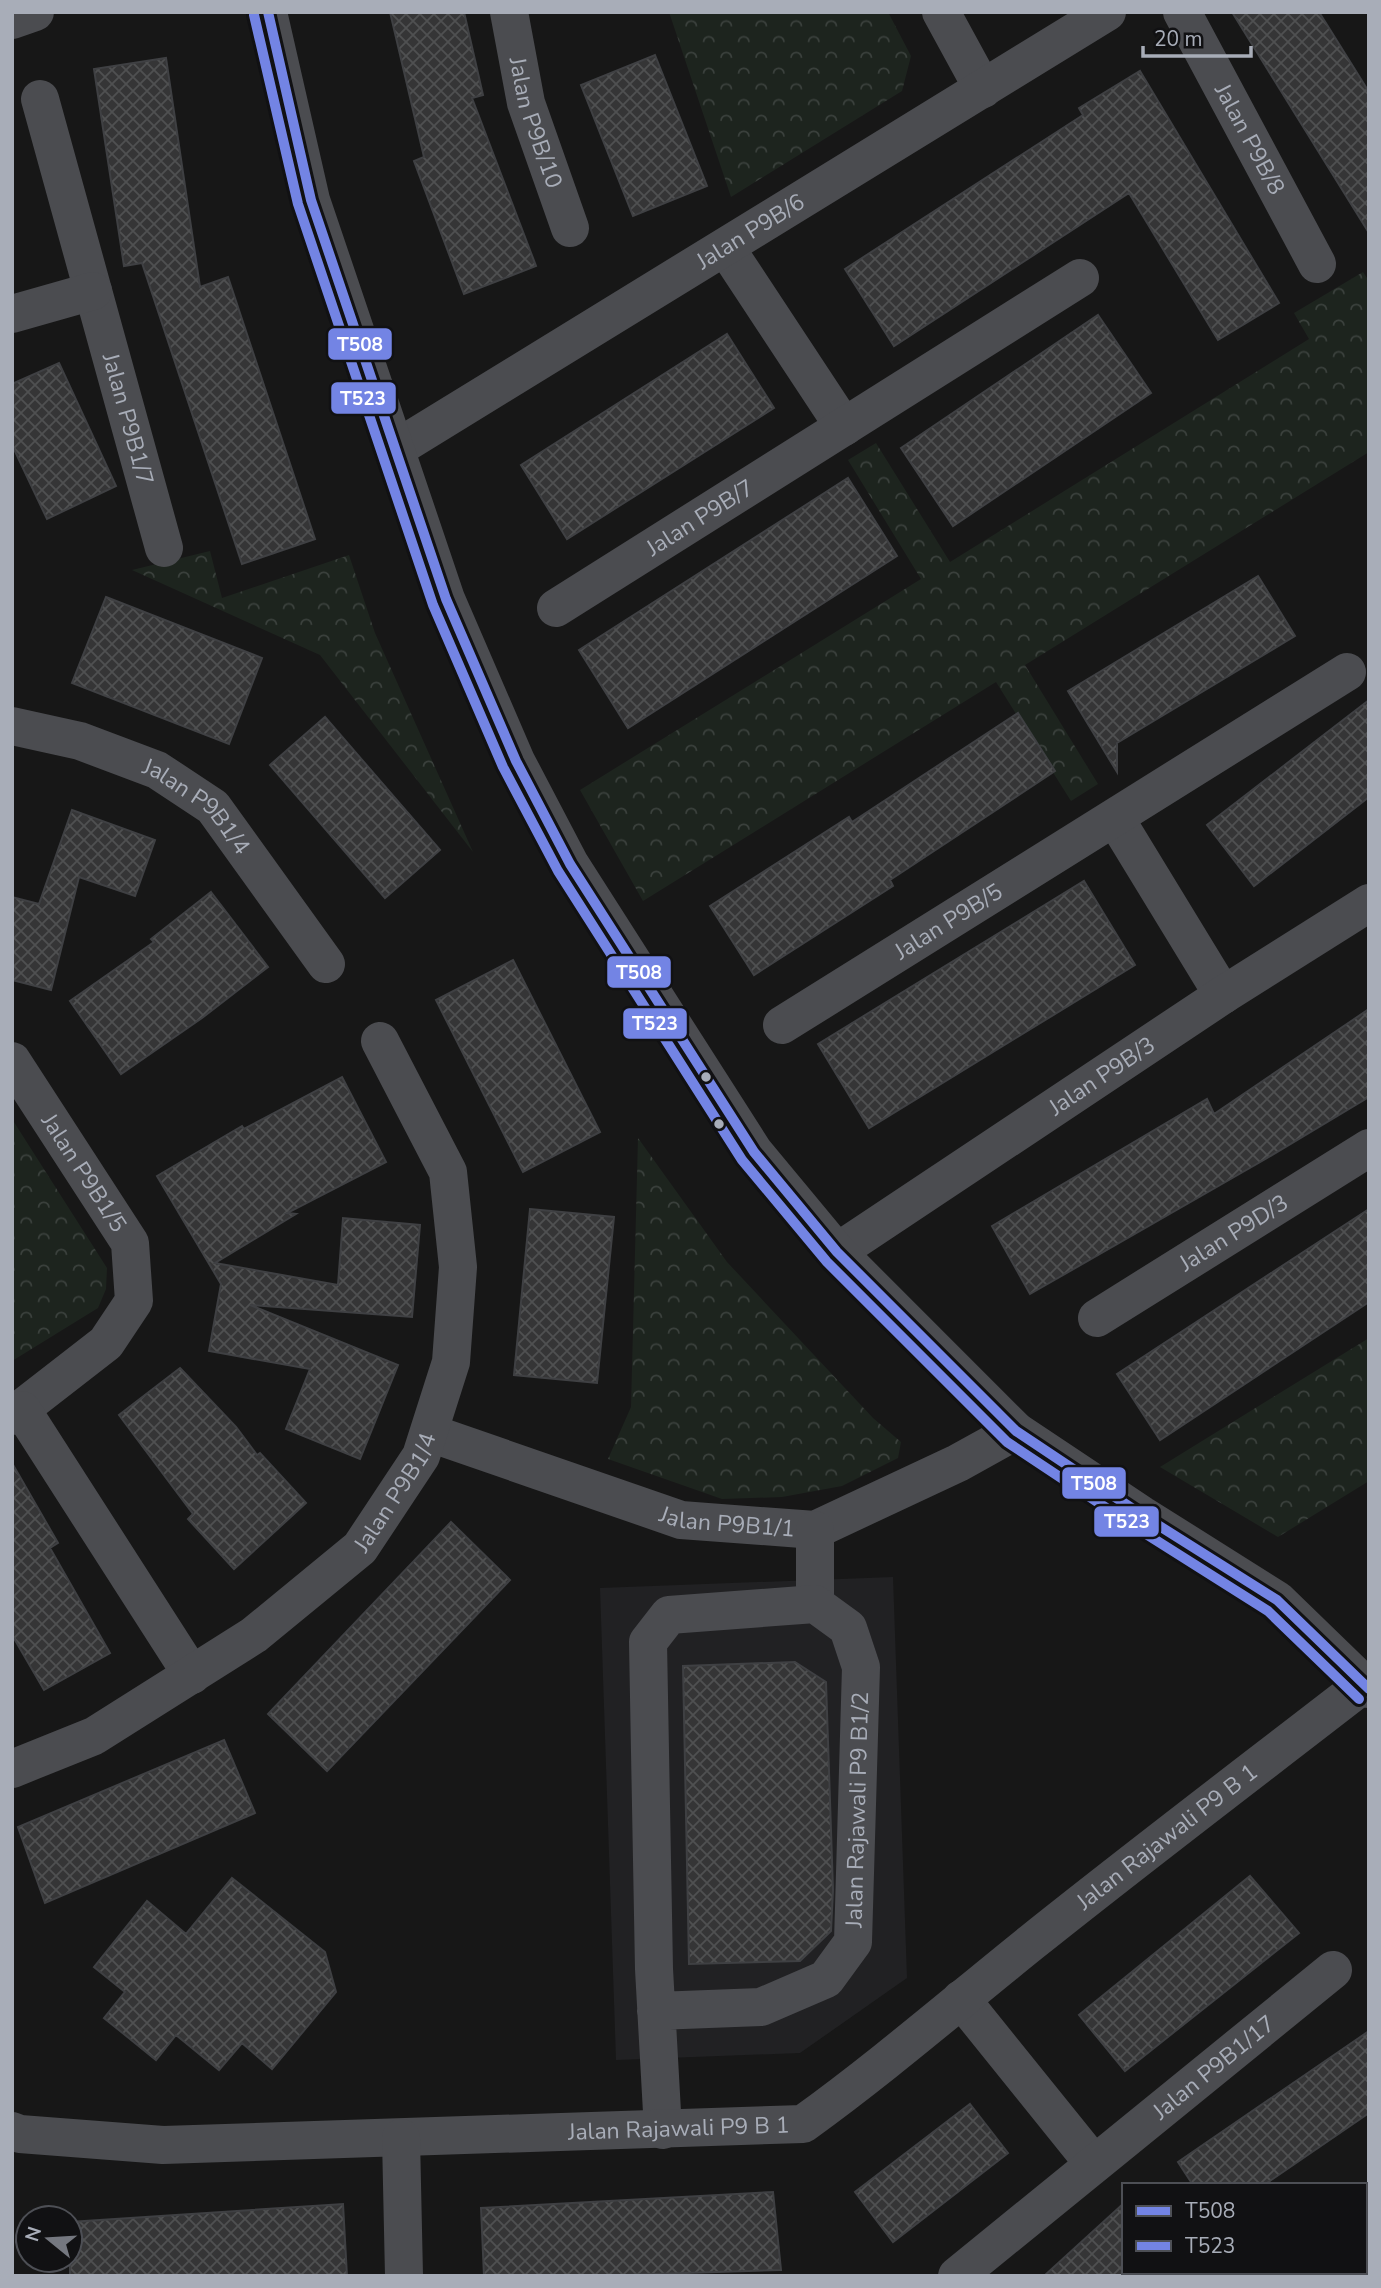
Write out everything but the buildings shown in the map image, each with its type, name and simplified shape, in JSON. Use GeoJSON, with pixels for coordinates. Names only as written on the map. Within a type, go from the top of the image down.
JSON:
{"type":"FeatureCollection","features":[{"type":"Feature","properties":{"kind":"street"},"geometry":{"type":"LineString","coordinates":[[268,12],[311,200],[446,599],[516,761],[570,864],[754,1152],[836,1252],[1016,1431],[1142,1515],[1278,1600],[1366,1686]]}},
{"type":"Feature","properties":{"kind":"street","name":"Jalan P9B/10"},"geometry":{"type":"LineString","coordinates":[[509,12],[526,103],[570,229]]}},
{"type":"Feature","properties":{"kind":"street"},"geometry":{"type":"LineString","coordinates":[[941,12],[983,89]]}},
{"type":"Feature","properties":{"kind":"street","name":"Jalan P9B/6"},"geometry":{"type":"LineString","coordinates":[[394,450],[1107,12]]}},
{"type":"Feature","properties":{"kind":"street","name":"Jalan P9B/8"},"geometry":{"type":"LineString","coordinates":[[1182,12],[1317,264]]}},
{"type":"Feature","properties":{"kind":"street","name":"Jalan P9B1/7"},"geometry":{"type":"LineString","coordinates":[[40,99],[164,548]]}},
{"type":"Feature","properties":{"kind":"street"},"geometry":{"type":"LineString","coordinates":[[726,248],[844,426]]}},
{"type":"Feature","properties":{"kind":"street","name":"Jalan P9B/7"},"geometry":{"type":"LineString","coordinates":[[555,608],[1080,278]]}},
{"type":"Feature","properties":{"kind":"street"},"geometry":{"type":"LineString","coordinates":[[12,313],[93,291]]}},
{"type":"Feature","properties":{"kind":"street","name":"Jalan P9B/5"},"geometry":{"type":"LineString","coordinates":[[782,1024],[1348,672]]}},
{"type":"Feature","properties":{"kind":"street","name":"Jalan P9B1/4"},"geometry":{"type":"LineString","coordinates":[[12,726],[80,741],[157,770],[213,807],[326,964]]}},
{"type":"Feature","properties":{"kind":"street"},"geometry":{"type":"LineString","coordinates":[[1115,818],[1223,995]]}},
{"type":"Feature","properties":{"kind":"street","name":"Jalan P9B/3"},"geometry":{"type":"LineString","coordinates":[[836,1252],[1223,995],[1369,903]]}},
{"type":"Feature","properties":{"kind":"street","name":"Jalan P9B1/4"},"geometry":{"type":"LineString","coordinates":[[12,1769],[94,1736],[254,1635],[359,1548],[421,1455],[452,1362],[458,1267],[449,1172],[380,1041]]}},
{"type":"Feature","properties":{"kind":"street","name":"Jalan P9B1/5"},"geometry":{"type":"LineString","coordinates":[[12,1061],[130,1243],[134,1301],[106,1343],[17,1413],[192,1675]]}},
{"type":"Feature","properties":{"kind":"street","name":"Jalan P9D/3"},"geometry":{"type":"LineString","coordinates":[[1097,1318],[1369,1149]]}},
{"type":"Feature","properties":{"kind":"street","name":"Jalan P9B1/1"},"geometry":{"type":"LineString","coordinates":[[430,1433],[681,1520],[815,1530],[958,1463],[1016,1431]]}},
{"type":"Feature","properties":{"kind":"street"},"geometry":{"type":"LineString","coordinates":[[663,2130],[656,2011],[648,1642],[669,1615],[815,1604],[815,1530]]}},
{"type":"Feature","properties":{"kind":"street","name":"Jalan Rajawali P9 B1/2"},"geometry":{"type":"LineString","coordinates":[[656,2011],[761,2007],[826,1979],[853,1942],[861,1667],[848,1628],[815,1604]]}},
{"type":"Feature","properties":{"kind":"street","name":"Jalan Rajawali P9 B 1"},"geometry":{"type":"LineString","coordinates":[[12,2131],[20,2134],[163,2145],[803,2124],[866,2078],[961,1998],[1096,1891],[1366,1686]]}},
{"type":"Feature","properties":{"kind":"street","name":"Jalan P9B1/17"},"geometry":{"type":"LineString","coordinates":[[957,2276],[1333,1970]]}},
{"type":"Feature","properties":{"kind":"street"},"geometry":{"type":"LineString","coordinates":[[961,1998],[1094,2164]]}},
{"type":"Feature","properties":{"kind":"street"},"geometry":{"type":"LineString","coordinates":[[401,2138],[404,2276]]}},
{"type":"Feature","properties":{"kind":"shaded area"},"geometry":{"type":"Polygon","coordinates":[[[893,1577],[907,1978],[800,2053],[616,2060],[600,1588],[893,1577]]]}},
{"type":"Feature","properties":{"kind":"shaded area"},"geometry":{"type":"Polygon","coordinates":[[[1369,2198],[1369,2276],[1276,2276],[1367,2274],[1369,2198]]]}},
{"type":"Feature","properties":{"kind":"green space"},"geometry":{"type":"Polygon","coordinates":[[[669,12],[888,12],[911,56],[902,91],[731,197],[669,12]]]}},
{"type":"Feature","properties":{"kind":"green space"},"geometry":{"type":"Polygon","coordinates":[[[1363,272],[1369,281],[1369,452],[1025,665],[1098,784],[1071,801],[996,682],[643,901],[580,790],[921,579],[848,460],[876,443],[950,562],[1309,339],[1294,313],[1363,272]]]}},
{"type":"Feature","properties":{"kind":"green space"},"geometry":{"type":"Polygon","coordinates":[[[210,551],[222,598],[349,555],[375,633],[473,852],[320,655],[132,570],[210,551]]]}},
{"type":"Feature","properties":{"kind":"green space"},"geometry":{"type":"Polygon","coordinates":[[[12,1119],[107,1268],[106,1289],[98,1308],[12,1361],[12,1119]]]}},
{"type":"Feature","properties":{"kind":"green space"},"geometry":{"type":"Polygon","coordinates":[[[638,1138],[727,1262],[873,1418],[901,1442],[898,1458],[842,1486],[782,1497],[722,1499],[608,1459],[631,1407],[638,1138]]]}},
{"type":"Feature","properties":{"kind":"green space"},"geometry":{"type":"Polygon","coordinates":[[[1369,1338],[1369,1481],[1278,1537],[1160,1467],[1369,1338]]]}},
{"type":"Feature","properties":{"kind":"transit line","name":"T508"},"geometry":{"type":"LineString","coordinates":[[268,12],[311,200],[446,599],[516,761],[570,864],[754,1152],[837,1252],[1016,1431],[1277,1600],[1369,1689]]}},
{"type":"Feature","properties":{"kind":"transit line","name":"T523"},"geometry":{"type":"LineString","coordinates":[[254,15],[298,204],[433,605],[503,767],[558,871],[742,1160],[827,1262],[1007,1442],[1268,1611],[1359,1699]]}}]}
